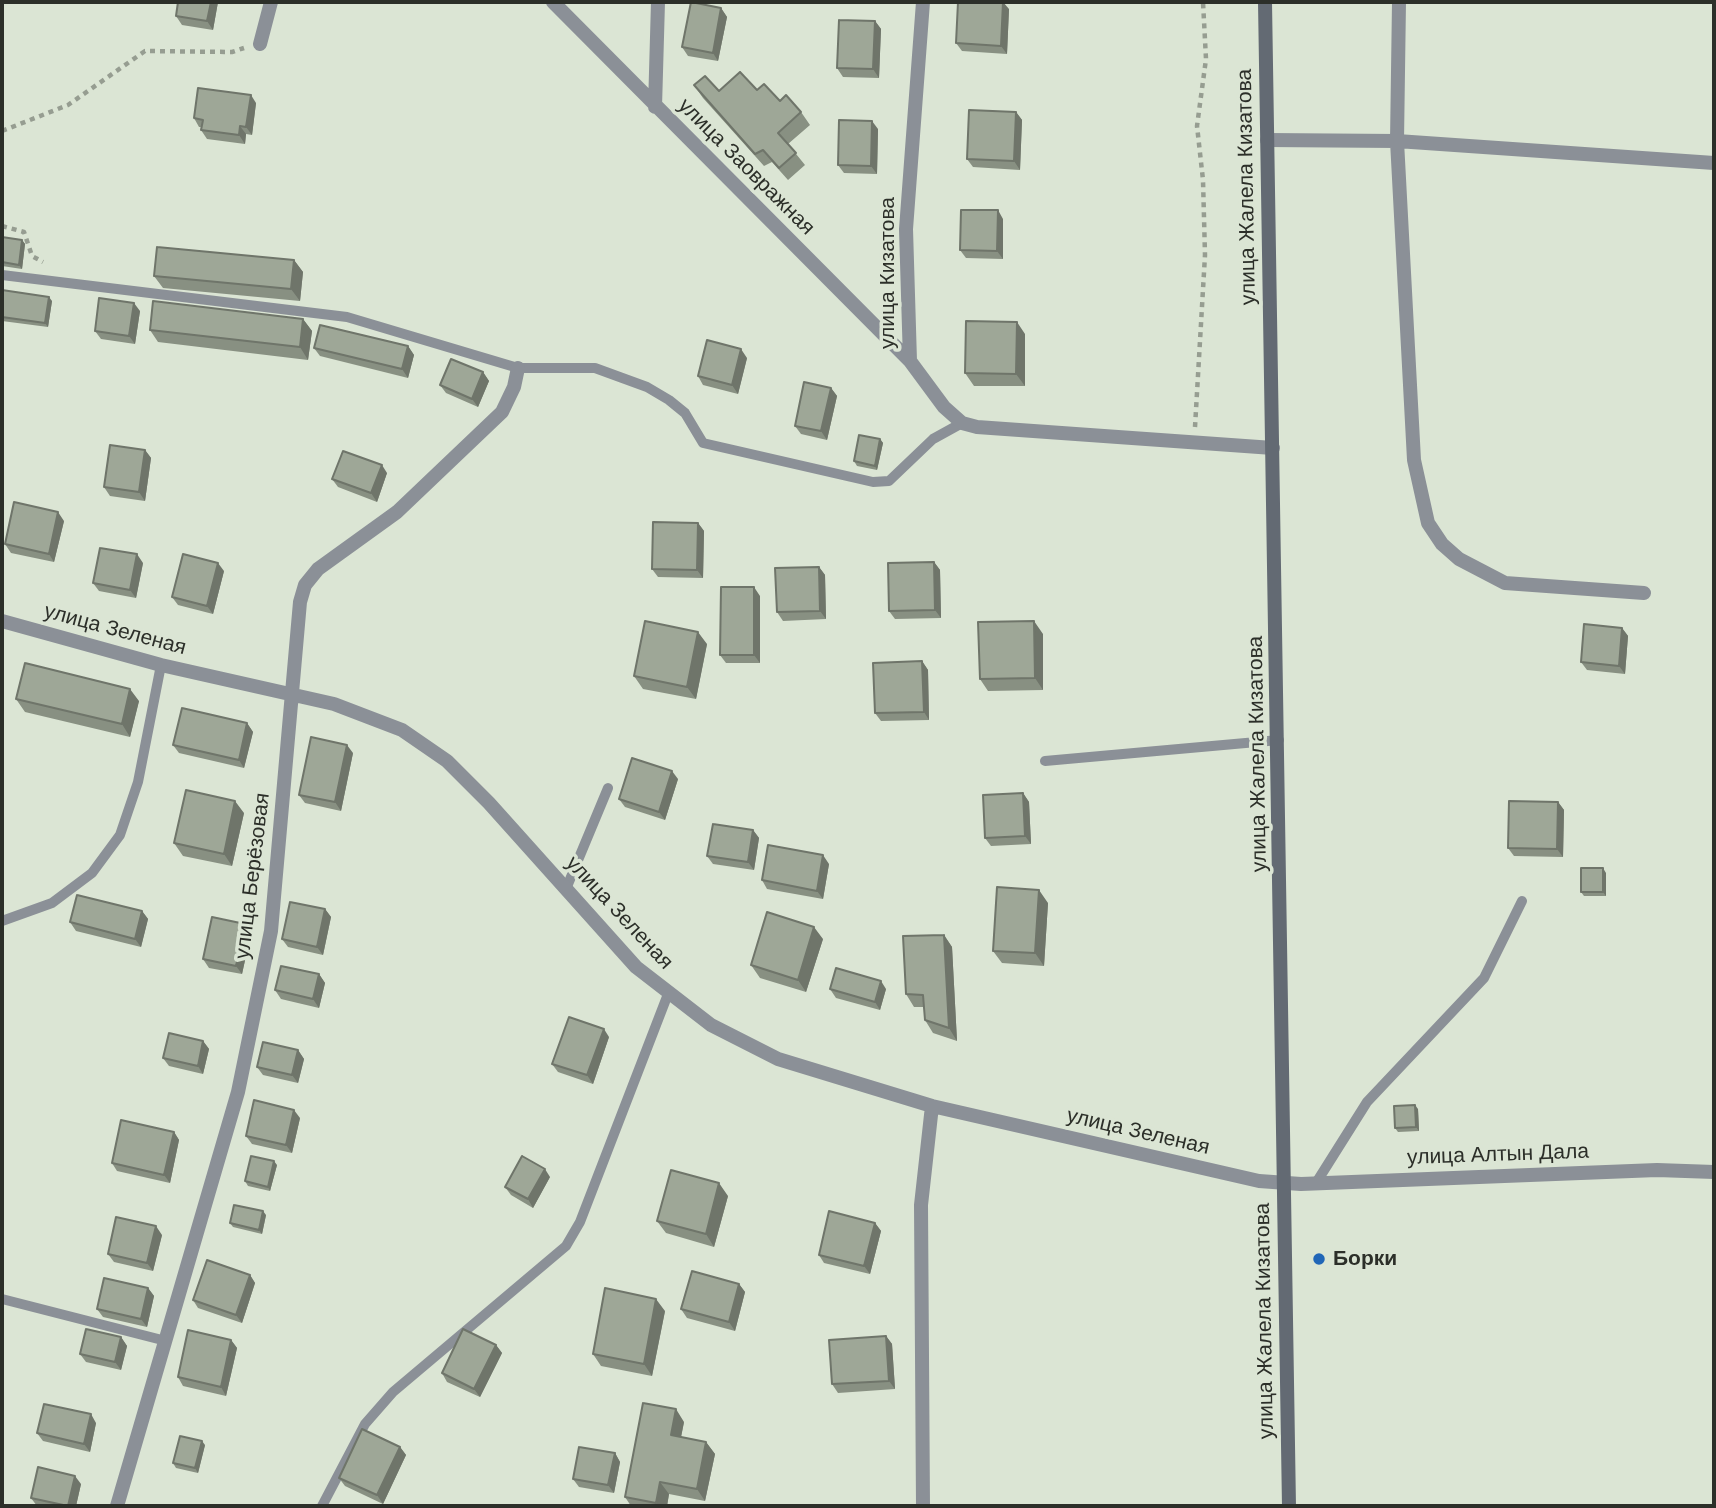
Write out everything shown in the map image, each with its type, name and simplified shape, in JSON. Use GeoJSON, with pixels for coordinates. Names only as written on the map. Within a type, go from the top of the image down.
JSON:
{"type":"FeatureCollection","features":[{"type":"Feature","properties":{"kind":"main road","name":"улица Жалела Кизатова"},"geometry":{"type":"LineString","coordinates":[[1265,2],[1279,740],[1289,1506]]}},
{"type":"Feature","properties":{"kind":"street"},"geometry":{"type":"LineString","coordinates":[[260,44],[271,2]]}},
{"type":"Feature","properties":{"kind":"street","name":"улица Заовражная"},"geometry":{"type":"LineString","coordinates":[[553,2],[910,361]]}},
{"type":"Feature","properties":{"kind":"street"},"geometry":{"type":"LineString","coordinates":[[655,107],[658,2]]}},
{"type":"Feature","properties":{"kind":"street","name":"улица Кизатова"},"geometry":{"type":"LineString","coordinates":[[923,2],[906,229],[910,361],[944,407],[962,423]]}},
{"type":"Feature","properties":{"kind":"street"},"geometry":{"type":"LineString","coordinates":[[1399,2],[1397,141],[1414,460],[1428,523],[1442,544],[1459,559],[1505,583],[1644,593]]}},
{"type":"Feature","properties":{"kind":"street"},"geometry":{"type":"LineString","coordinates":[[1267,140],[1397,141],[1714,163]]}},
{"type":"Feature","properties":{"kind":"street","name":"улица Берёзовая"},"geometry":{"type":"LineString","coordinates":[[117,1506],[238,1092],[268,944],[300,603],[305,585],[318,569],[397,512],[502,412],[518,368]]}},
{"type":"Feature","properties":{"kind":"street"},"geometry":{"type":"LineString","coordinates":[[962,423],[1009,430],[1273,448]]}},
{"type":"Feature","properties":{"kind":"street","name":"улица Зеленая"},"geometry":{"type":"LineString","coordinates":[[2,621],[161,665],[293,694],[367,714],[402,730],[447,761],[636,967],[711,1026],[778,1059],[932,1106],[1238,1177],[1284,1182]]}},
{"type":"Feature","properties":{"kind":"street"},"geometry":{"type":"LineString","coordinates":[[923,1506],[921,1205],[932,1106]]}},
{"type":"Feature","properties":{"kind":"street","name":"улица Алтын Дала"},"geometry":{"type":"LineString","coordinates":[[1284,1182],[1657,1170],[1714,1172]]}},
{"type":"Feature","properties":{"kind":"lane"},"geometry":{"type":"LineString","coordinates":[[2,275],[347,317],[518,368],[595,368],[617,374],[669,400],[685,413],[703,443],[873,482],[888,481],[933,439],[962,423]]}},
{"type":"Feature","properties":{"kind":"lane"},"geometry":{"type":"LineString","coordinates":[[2,921],[52,903],[92,873],[120,835],[138,782],[161,665]]}},
{"type":"Feature","properties":{"kind":"lane"},"geometry":{"type":"LineString","coordinates":[[1045,761],[1279,740]]}},
{"type":"Feature","properties":{"kind":"lane"},"geometry":{"type":"LineString","coordinates":[[566,889],[608,788]]}},
{"type":"Feature","properties":{"kind":"lane"},"geometry":{"type":"LineString","coordinates":[[1315,1183],[1367,1102],[1484,978],[1521,901]]}},
{"type":"Feature","properties":{"kind":"lane"},"geometry":{"type":"LineString","coordinates":[[322,1506],[365,1424],[393,1392],[566,1245],[580,1222],[668,994]]}},
{"type":"Feature","properties":{"kind":"lane"},"geometry":{"type":"LineString","coordinates":[[2,1299],[166,1341]]}},
{"type":"Feature","properties":{"kind":"path"},"geometry":{"type":"LineString","coordinates":[[1194,443],[1205,255],[1203,180],[1196,125],[1206,59],[1203,2]]}},
{"type":"Feature","properties":{"kind":"path"},"geometry":{"type":"LineString","coordinates":[[2,131],[68,105],[145,51],[232,51],[260,44]]}},
{"type":"Feature","properties":{"kind":"building"},"geometry":{"type":"Polygon","coordinates":[[[178,2],[211,2],[207,21],[176,16],[178,2]]]}},
{"type":"Feature","properties":{"kind":"building"},"geometry":{"type":"Polygon","coordinates":[[[691,2],[721,8],[713,53],[682,47],[691,2]]]}},
{"type":"Feature","properties":{"kind":"building"},"geometry":{"type":"Polygon","coordinates":[[[958,2],[1003,2],[1001,46],[956,43],[958,2]]]}},
{"type":"Feature","properties":{"kind":"building"},"geometry":{"type":"Polygon","coordinates":[[[839,20],[875,21],[873,69],[837,68],[839,20]]]}},
{"type":"Feature","properties":{"kind":"building"},"geometry":{"type":"Polygon","coordinates":[[[740,72],[757,90],[764,84],[780,101],[786,95],[801,112],[778,133],[796,153],[779,168],[763,150],[755,154],[694,85],[705,76],[719,91],[740,72]]]}},
{"type":"Feature","properties":{"kind":"building"},"geometry":{"type":"Polygon","coordinates":[[[198,88],[251,95],[246,127],[240,126],[239,135],[201,130],[203,120],[194,118],[198,88]]]}},
{"type":"Feature","properties":{"kind":"building"},"geometry":{"type":"Polygon","coordinates":[[[969,110],[1016,112],[1014,161],[967,159],[969,110]]]}},
{"type":"Feature","properties":{"kind":"building"},"geometry":{"type":"Polygon","coordinates":[[[839,120],[872,121],[871,166],[838,165],[839,120]]]}},
{"type":"Feature","properties":{"kind":"building"},"geometry":{"type":"Polygon","coordinates":[[[961,210],[998,210],[997,251],[960,250],[961,210]]]}},
{"type":"Feature","properties":{"kind":"building"},"geometry":{"type":"Polygon","coordinates":[[[2,237],[22,240],[19,265],[2,262],[2,237]]]}},
{"type":"Feature","properties":{"kind":"building"},"geometry":{"type":"Polygon","coordinates":[[[157,247],[294,260],[291,289],[154,276],[157,247]]]}},
{"type":"Feature","properties":{"kind":"building"},"geometry":{"type":"Polygon","coordinates":[[[2,290],[49,297],[45,323],[2,317],[2,290]]]}},
{"type":"Feature","properties":{"kind":"building"},"geometry":{"type":"Polygon","coordinates":[[[99,298],[134,303],[129,336],[95,331],[99,298]]]}},
{"type":"Feature","properties":{"kind":"building"},"geometry":{"type":"Polygon","coordinates":[[[153,301],[303,319],[300,347],[150,330],[153,301]]]}},
{"type":"Feature","properties":{"kind":"building"},"geometry":{"type":"Polygon","coordinates":[[[966,321],[1017,322],[1016,374],[965,373],[966,321]]]}},
{"type":"Feature","properties":{"kind":"building"},"geometry":{"type":"Polygon","coordinates":[[[320,325],[408,346],[402,369],[314,348],[320,325]]]}},
{"type":"Feature","properties":{"kind":"building"},"geometry":{"type":"Polygon","coordinates":[[[707,340],[741,349],[732,385],[698,376],[707,340]]]}},
{"type":"Feature","properties":{"kind":"building"},"geometry":{"type":"Polygon","coordinates":[[[451,359],[483,372],[472,399],[440,385],[451,359]]]}},
{"type":"Feature","properties":{"kind":"building"},"geometry":{"type":"Polygon","coordinates":[[[804,382],[831,388],[821,431],[795,426],[804,382]]]}},
{"type":"Feature","properties":{"kind":"building"},"geometry":{"type":"Polygon","coordinates":[[[859,435],[880,439],[875,466],[854,461],[859,435]]]}},
{"type":"Feature","properties":{"kind":"building"},"geometry":{"type":"Polygon","coordinates":[[[110,445],[145,450],[139,492],[104,487],[110,445]]]}},
{"type":"Feature","properties":{"kind":"building"},"geometry":{"type":"Polygon","coordinates":[[[343,451],[382,465],[371,493],[332,479],[343,451]]]}},
{"type":"Feature","properties":{"kind":"building"},"geometry":{"type":"Polygon","coordinates":[[[14,502],[58,512],[49,554],[5,544],[14,502]]]}},
{"type":"Feature","properties":{"kind":"building"},"geometry":{"type":"Polygon","coordinates":[[[653,522],[698,523],[697,570],[652,569],[653,522]]]}},
{"type":"Feature","properties":{"kind":"building"},"geometry":{"type":"Polygon","coordinates":[[[100,548],[137,554],[130,590],[93,583],[100,548]]]}},
{"type":"Feature","properties":{"kind":"building"},"geometry":{"type":"Polygon","coordinates":[[[183,554],[218,563],[207,606],[172,597],[183,554]]]}},
{"type":"Feature","properties":{"kind":"building"},"geometry":{"type":"Polygon","coordinates":[[[934,562],[935,610],[889,611],[888,563],[934,562]]]}},
{"type":"Feature","properties":{"kind":"building"},"geometry":{"type":"Polygon","coordinates":[[[819,567],[820,611],[777,612],[775,568],[819,567]]]}},
{"type":"Feature","properties":{"kind":"building"},"geometry":{"type":"Polygon","coordinates":[[[721,587],[754,587],[754,655],[720,655],[721,587]]]}},
{"type":"Feature","properties":{"kind":"building"},"geometry":{"type":"Polygon","coordinates":[[[645,621],[698,632],[687,687],[634,676],[645,621]]]}},
{"type":"Feature","properties":{"kind":"building"},"geometry":{"type":"Polygon","coordinates":[[[1034,621],[1035,678],[980,679],[978,622],[1034,621]]]}},
{"type":"Feature","properties":{"kind":"building"},"geometry":{"type":"Polygon","coordinates":[[[1584,624],[1622,628],[1619,666],[1581,662],[1584,624]]]}},
{"type":"Feature","properties":{"kind":"building"},"geometry":{"type":"Polygon","coordinates":[[[922,661],[924,712],[875,713],[873,663],[922,661]]]}},
{"type":"Feature","properties":{"kind":"building"},"geometry":{"type":"Polygon","coordinates":[[[25,663],[130,689],[122,724],[16,699],[25,663]]]}},
{"type":"Feature","properties":{"kind":"building"},"geometry":{"type":"Polygon","coordinates":[[[182,708],[247,723],[239,760],[173,745],[182,708]]]}},
{"type":"Feature","properties":{"kind":"building"},"geometry":{"type":"Polygon","coordinates":[[[311,737],[347,745],[335,802],[299,795],[311,737]]]}},
{"type":"Feature","properties":{"kind":"building"},"geometry":{"type":"Polygon","coordinates":[[[632,758],[672,771],[659,812],[619,799],[632,758]]]}},
{"type":"Feature","properties":{"kind":"building"},"geometry":{"type":"Polygon","coordinates":[[[186,790],[235,801],[224,854],[174,843],[186,790]]]}},
{"type":"Feature","properties":{"kind":"building"},"geometry":{"type":"Polygon","coordinates":[[[1023,793],[1025,836],[985,838],[983,795],[1023,793]]]}},
{"type":"Feature","properties":{"kind":"building"},"geometry":{"type":"Polygon","coordinates":[[[1509,801],[1558,802],[1557,849],[1508,848],[1509,801]]]}},
{"type":"Feature","properties":{"kind":"building"},"geometry":{"type":"Polygon","coordinates":[[[713,824],[753,830],[748,862],[707,856],[713,824]]]}},
{"type":"Feature","properties":{"kind":"building"},"geometry":{"type":"Polygon","coordinates":[[[768,845],[823,855],[817,891],[762,880],[768,845]]]}},
{"type":"Feature","properties":{"kind":"building"},"geometry":{"type":"Polygon","coordinates":[[[1581,868],[1603,868],[1603,892],[1581,892],[1581,868]]]}},
{"type":"Feature","properties":{"kind":"building"},"geometry":{"type":"Polygon","coordinates":[[[997,887],[1039,890],[1035,953],[993,951],[997,887]]]}},
{"type":"Feature","properties":{"kind":"building"},"geometry":{"type":"Polygon","coordinates":[[[77,895],[142,911],[135,939],[70,922],[77,895]]]}},
{"type":"Feature","properties":{"kind":"building"},"geometry":{"type":"Polygon","coordinates":[[[290,902],[325,909],[317,947],[282,939],[290,902]]]}},
{"type":"Feature","properties":{"kind":"building"},"geometry":{"type":"Polygon","coordinates":[[[767,912],[814,927],[798,980],[751,965],[767,912]]]}},
{"type":"Feature","properties":{"kind":"building"},"geometry":{"type":"Polygon","coordinates":[[[212,917],[245,924],[236,966],[203,959],[212,917]]]}},
{"type":"Feature","properties":{"kind":"building"},"geometry":{"type":"Polygon","coordinates":[[[944,935],[949,1028],[925,1020],[923,995],[906,994],[903,936],[944,935]]]}},
{"type":"Feature","properties":{"kind":"building"},"geometry":{"type":"Polygon","coordinates":[[[281,966],[319,974],[313,999],[275,990],[281,966]]]}},
{"type":"Feature","properties":{"kind":"building"},"geometry":{"type":"Polygon","coordinates":[[[836,968],[881,981],[875,1002],[830,989],[836,968]]]}},
{"type":"Feature","properties":{"kind":"building"},"geometry":{"type":"Polygon","coordinates":[[[569,1017],[604,1029],[587,1075],[552,1064],[569,1017]]]}},
{"type":"Feature","properties":{"kind":"building"},"geometry":{"type":"Polygon","coordinates":[[[169,1033],[203,1041],[198,1066],[163,1058],[169,1033]]]}},
{"type":"Feature","properties":{"kind":"building"},"geometry":{"type":"Polygon","coordinates":[[[263,1042],[298,1050],[292,1075],[257,1067],[263,1042]]]}},
{"type":"Feature","properties":{"kind":"building"},"geometry":{"type":"Polygon","coordinates":[[[254,1100],[294,1110],[286,1145],[246,1136],[254,1100]]]}},
{"type":"Feature","properties":{"kind":"building"},"geometry":{"type":"Polygon","coordinates":[[[1415,1105],[1416,1127],[1395,1128],[1394,1106],[1415,1105]]]}},
{"type":"Feature","properties":{"kind":"building"},"geometry":{"type":"Polygon","coordinates":[[[121,1120],[174,1132],[164,1175],[112,1163],[121,1120]]]}},
{"type":"Feature","properties":{"kind":"building"},"geometry":{"type":"Polygon","coordinates":[[[251,1156],[274,1161],[268,1187],[245,1181],[251,1156]]]}},
{"type":"Feature","properties":{"kind":"building"},"geometry":{"type":"Polygon","coordinates":[[[522,1156],[545,1169],[528,1199],[505,1187],[522,1156]]]}},
{"type":"Feature","properties":{"kind":"building"},"geometry":{"type":"Polygon","coordinates":[[[671,1170],[719,1183],[706,1234],[657,1221],[671,1170]]]}},
{"type":"Feature","properties":{"kind":"building"},"geometry":{"type":"Polygon","coordinates":[[[234,1205],[263,1211],[259,1230],[230,1223],[234,1205]]]}},
{"type":"Feature","properties":{"kind":"building"},"geometry":{"type":"Polygon","coordinates":[[[829,1211],[875,1223],[864,1266],[819,1255],[829,1211]]]}},
{"type":"Feature","properties":{"kind":"building"},"geometry":{"type":"Polygon","coordinates":[[[116,1217],[156,1226],[147,1263],[108,1254],[116,1217]]]}},
{"type":"Feature","properties":{"kind":"building"},"geometry":{"type":"Polygon","coordinates":[[[207,1260],[250,1275],[236,1315],[193,1300],[207,1260]]]}},
{"type":"Feature","properties":{"kind":"building"},"geometry":{"type":"Polygon","coordinates":[[[692,1271],[739,1284],[729,1322],[681,1309],[692,1271]]]}},
{"type":"Feature","properties":{"kind":"building"},"geometry":{"type":"Polygon","coordinates":[[[104,1278],[148,1288],[141,1319],[97,1309],[104,1278]]]}},
{"type":"Feature","properties":{"kind":"building"},"geometry":{"type":"Polygon","coordinates":[[[605,1288],[656,1299],[644,1364],[593,1354],[605,1288]]]}},
{"type":"Feature","properties":{"kind":"building"},"geometry":{"type":"Polygon","coordinates":[[[86,1329],[121,1337],[115,1362],[80,1354],[86,1329]]]}},
{"type":"Feature","properties":{"kind":"building"},"geometry":{"type":"Polygon","coordinates":[[[463,1329],[496,1345],[474,1389],[442,1373],[463,1329]]]}},
{"type":"Feature","properties":{"kind":"building"},"geometry":{"type":"Polygon","coordinates":[[[188,1330],[231,1340],[221,1387],[178,1377],[188,1330]]]}},
{"type":"Feature","properties":{"kind":"building"},"geometry":{"type":"Polygon","coordinates":[[[886,1336],[889,1381],[832,1384],[829,1340],[886,1336]]]}},
{"type":"Feature","properties":{"kind":"building"},"geometry":{"type":"Polygon","coordinates":[[[643,1403],[676,1409],[671,1435],[706,1442],[697,1489],[660,1482],[656,1503],[625,1497],[643,1403]]]}},
{"type":"Feature","properties":{"kind":"building"},"geometry":{"type":"Polygon","coordinates":[[[44,1404],[91,1414],[84,1444],[37,1433],[44,1404]]]}},
{"type":"Feature","properties":{"kind":"building"},"geometry":{"type":"Polygon","coordinates":[[[362,1429],[400,1447],[377,1495],[339,1478],[362,1429]]]}},
{"type":"Feature","properties":{"kind":"building"},"geometry":{"type":"Polygon","coordinates":[[[180,1436],[202,1441],[195,1468],[173,1463],[180,1436]]]}},
{"type":"Feature","properties":{"kind":"building"},"geometry":{"type":"Polygon","coordinates":[[[579,1447],[615,1453],[608,1485],[573,1479],[579,1447]]]}},
{"type":"Feature","properties":{"kind":"building"},"geometry":{"type":"Polygon","coordinates":[[[38,1467],[75,1476],[68,1506],[31,1498],[38,1467]]]}},
{"type":"Feature","properties":{"kind":"place","name":"Борки"},"geometry":{"type":"Point","coordinates":[1319,1259]}}]}
